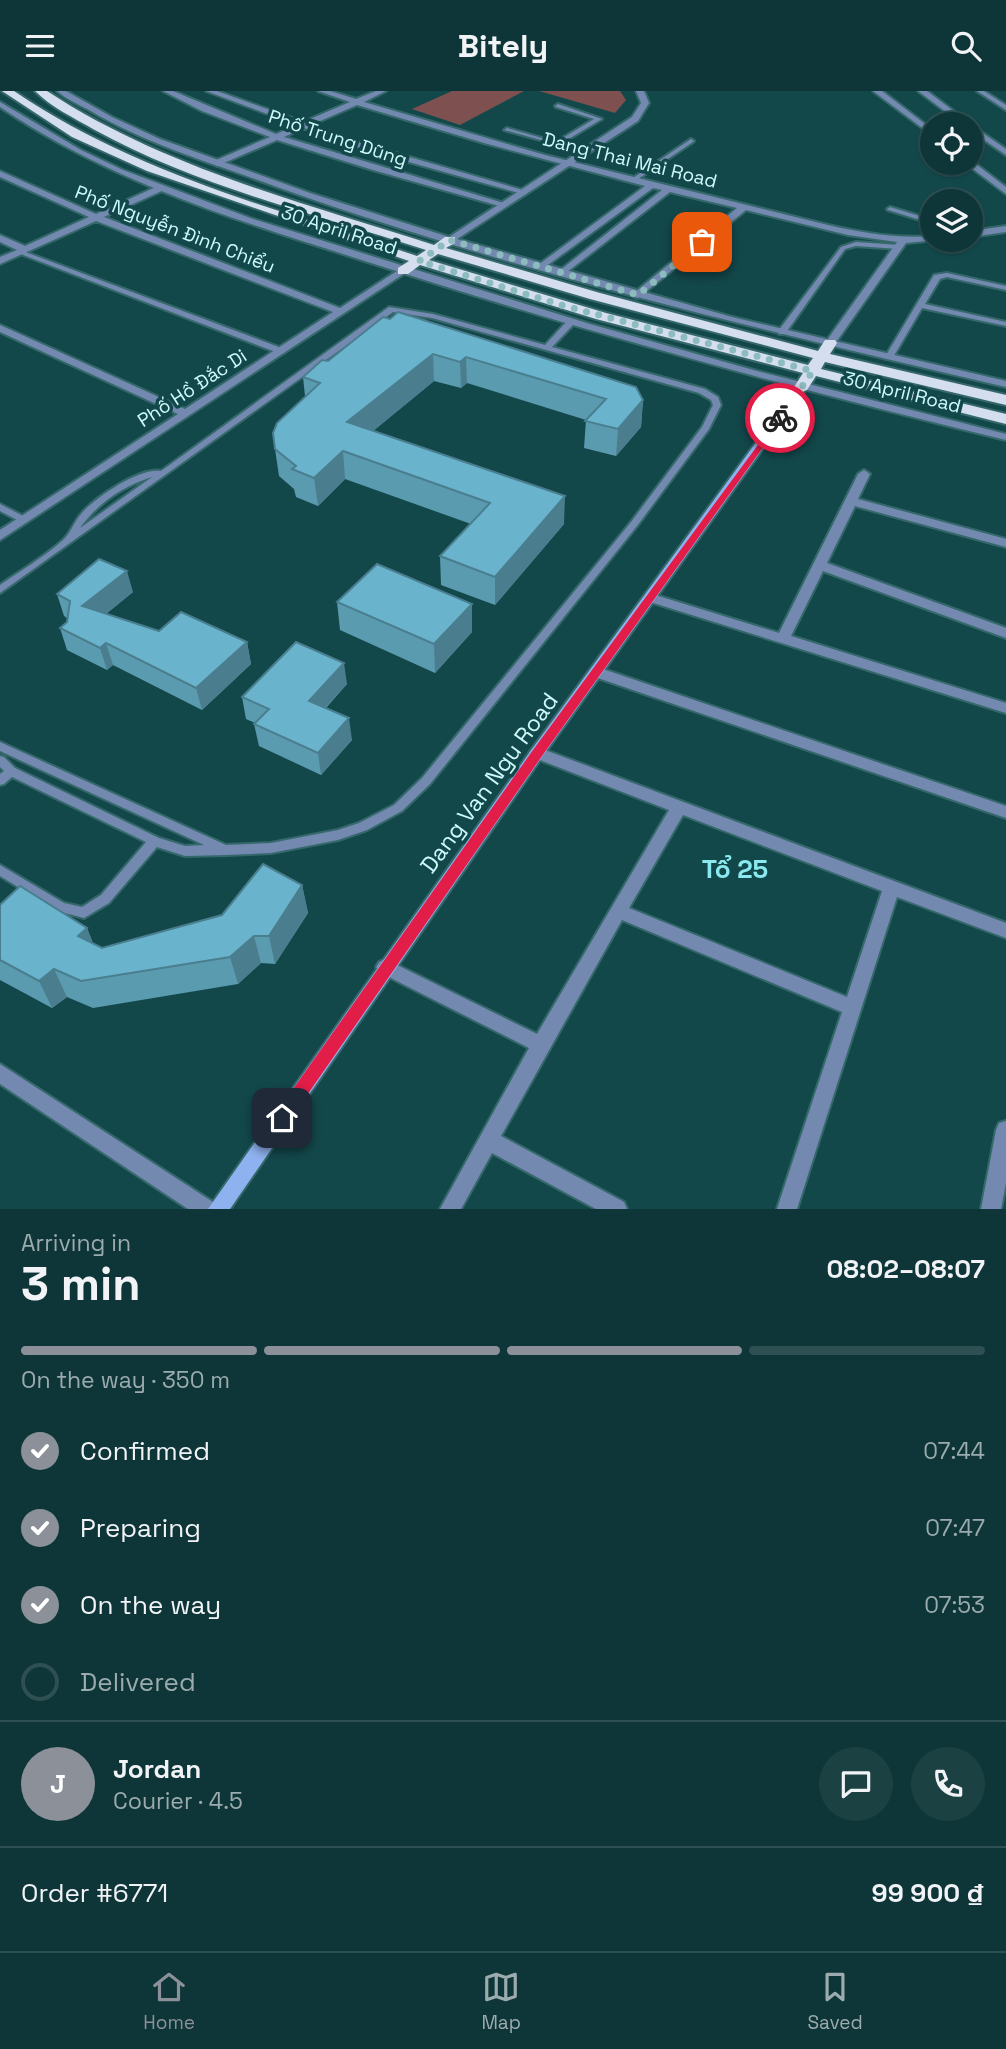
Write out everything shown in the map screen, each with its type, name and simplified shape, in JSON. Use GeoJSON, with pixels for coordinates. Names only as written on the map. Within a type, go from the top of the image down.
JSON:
{"type":"FeatureCollection","features":[{"type":"Feature","properties":{"kind":"highway","name":"30 April Road"},"geometry":{"type":"LineString","coordinates":[[7,91],[40,115],[82,138],[182,179],[419,261],[564,306],[1006,419]]}},
{"type":"Feature","properties":{"kind":"highway","name":"30 April Road"},"geometry":{"type":"LineString","coordinates":[[40,91],[94,126],[200,171],[435,250],[674,320],[1006,400]]}},
{"type":"Feature","properties":{"kind":"highway"},"geometry":{"type":"LineString","coordinates":[[160,188],[217,163]]}},
{"type":"Feature","properties":{"kind":"highway"},"geometry":{"type":"LineString","coordinates":[[403,271],[450,240]]}},
{"type":"Feature","properties":{"kind":"highway"},"geometry":{"type":"LineString","coordinates":[[802,387],[830,343]]}},
{"type":"Feature","properties":{"kind":"main road","name":"Dang Van Ngu Road"},"geometry":{"type":"LineString","coordinates":[[218,1209],[537,753],[652,598],[802,387]]}},
{"type":"Feature","properties":{"kind":"street","name":"30 April Road"},"geometry":{"type":"LineString","coordinates":[[61,91],[131,130],[217,163],[450,240],[638,295],[889,358],[1006,384]]}},
{"type":"Feature","properties":{"kind":"street","name":"Phố Trung Dũng"},"geometry":{"type":"LineString","coordinates":[[167,91],[200,107],[279,136],[503,204]]}},
{"type":"Feature","properties":{"kind":"street","name":"Phố Trung Dũng"},"geometry":{"type":"LineString","coordinates":[[210,91],[302,126],[522,191]]}},
{"type":"Feature","properties":{"kind":"street","name":"Dang Thai Mai Road"},"geometry":{"type":"LineString","coordinates":[[322,91],[651,185],[901,244],[920,241]]}},
{"type":"Feature","properties":{"kind":"street"},"geometry":{"type":"LineString","coordinates":[[217,163],[382,91]]}},
{"type":"Feature","properties":{"kind":"street"},"geometry":{"type":"LineString","coordinates":[[450,240],[641,114],[645,103],[640,91]]}},
{"type":"Feature","properties":{"kind":"street"},"geometry":{"type":"LineString","coordinates":[[877,91],[920,124]]}},
{"type":"Feature","properties":{"kind":"street"},"geometry":{"type":"LineString","coordinates":[[922,91],[951,112]]}},
{"type":"Feature","properties":{"kind":"street","name":"30 April Road"},"geometry":{"type":"LineString","coordinates":[[0,104],[55,140],[160,188],[403,271],[570,323],[802,387],[1006,437]]}},
{"type":"Feature","properties":{"kind":"street"},"geometry":{"type":"LineString","coordinates":[[983,136],[1006,153]]}},
{"type":"Feature","properties":{"kind":"street","name":"Phố Nguyễn Đình Chiểu"},"geometry":{"type":"LineString","coordinates":[[0,174],[95,217],[340,311]]}},
{"type":"Feature","properties":{"kind":"street"},"geometry":{"type":"LineString","coordinates":[[983,174],[1006,191]]}},
{"type":"Feature","properties":{"kind":"street"},"geometry":{"type":"LineString","coordinates":[[541,267],[651,185]]}},
{"type":"Feature","properties":{"kind":"street"},"geometry":{"type":"LineString","coordinates":[[0,261],[160,188]]}},
{"type":"Feature","properties":{"kind":"street"},"geometry":{"type":"LineString","coordinates":[[562,273],[669,189]]}},
{"type":"Feature","properties":{"kind":"street"},"geometry":{"type":"LineString","coordinates":[[638,295],[744,207]]}},
{"type":"Feature","properties":{"kind":"street"},"geometry":{"type":"LineString","coordinates":[[983,232],[1006,229]]}},
{"type":"Feature","properties":{"kind":"street"},"geometry":{"type":"LineString","coordinates":[[0,238],[19,253]]}},
{"type":"Feature","properties":{"kind":"street"},"geometry":{"type":"LineString","coordinates":[[830,343],[901,244]]}},
{"type":"Feature","properties":{"kind":"street"},"geometry":{"type":"LineString","coordinates":[[0,252],[19,253]]}},
{"type":"Feature","properties":{"kind":"street","name":"Phố Hồ Đắc Di"},"geometry":{"type":"LineString","coordinates":[[0,536],[403,271]]}},
{"type":"Feature","properties":{"kind":"street"},"geometry":{"type":"LineString","coordinates":[[0,328],[185,413]]}},
{"type":"Feature","properties":{"kind":"street"},"geometry":{"type":"LineString","coordinates":[[783,639],[864,474]]}},
{"type":"Feature","properties":{"kind":"street"},"geometry":{"type":"LineString","coordinates":[[851,501],[1006,543]]}},
{"type":"Feature","properties":{"kind":"street"},"geometry":{"type":"LineString","coordinates":[[818,565],[1006,633]]}},
{"type":"Feature","properties":{"kind":"street"},"geometry":{"type":"LineString","coordinates":[[652,598],[1006,708]]}},
{"type":"Feature","properties":{"kind":"street"},"geometry":{"type":"LineString","coordinates":[[597,672],[1006,812]]}},
{"type":"Feature","properties":{"kind":"street"},"geometry":{"type":"LineString","coordinates":[[537,753],[1006,931]]}},
{"type":"Feature","properties":{"kind":"street"},"geometry":{"type":"LineString","coordinates":[[450,1209],[541,1045],[679,807]]}},
{"type":"Feature","properties":{"kind":"street"},"geometry":{"type":"LineString","coordinates":[[787,1209],[891,888]]}},
{"type":"Feature","properties":{"kind":"street"},"geometry":{"type":"LineString","coordinates":[[619,911],[851,1007]]}},
{"type":"Feature","properties":{"kind":"street"},"geometry":{"type":"LineString","coordinates":[[385,967],[541,1045]]}},
{"type":"Feature","properties":{"kind":"street"},"geometry":{"type":"LineString","coordinates":[[0,1073],[205,1209]]}},
{"type":"Feature","properties":{"kind":"street"},"geometry":{"type":"LineString","coordinates":[[991,1209],[1006,1131]]}},
{"type":"Feature","properties":{"kind":"street"},"geometry":{"type":"LineString","coordinates":[[488,1140],[617,1209]]}},
{"type":"Feature","properties":{"kind":"lane"},"geometry":{"type":"LineString","coordinates":[[980,91],[1006,108]]}},
{"type":"Feature","properties":{"kind":"lane"},"geometry":{"type":"LineString","coordinates":[[556,144],[599,120],[558,106]]}},
{"type":"Feature","properties":{"kind":"lane"},"geometry":{"type":"LineString","coordinates":[[507,130],[586,152]]}},
{"type":"Feature","properties":{"kind":"lane"},"geometry":{"type":"LineString","coordinates":[[634,180],[691,141]]}},
{"type":"Feature","properties":{"kind":"lane"},"geometry":{"type":"LineString","coordinates":[[890,209],[920,218]]}},
{"type":"Feature","properties":{"kind":"lane"},"geometry":{"type":"LineString","coordinates":[[782,332],[843,248],[856,244],[901,244]]}},
{"type":"Feature","properties":{"kind":"lane"},"geometry":{"type":"LineString","coordinates":[[19,253],[281,351]]}},
{"type":"Feature","properties":{"kind":"lane"},"geometry":{"type":"LineString","coordinates":[[889,358],[935,279],[940,275],[1006,288]]}},
{"type":"Feature","properties":{"kind":"lane"},"geometry":{"type":"LineString","coordinates":[[921,305],[1006,324]]}},
{"type":"Feature","properties":{"kind":"lane"},"geometry":{"type":"LineString","coordinates":[[0,590],[68,540],[79,519],[90,508],[135,478],[166,469],[392,309],[433,316],[702,391],[715,399],[717,411],[648,504],[413,796],[380,819],[307,843],[230,852],[185,851],[155,841],[11,771],[0,760]]}},
{"type":"Feature","properties":{"kind":"lane"},"geometry":{"type":"LineString","coordinates":[[547,348],[570,323]]}},
{"type":"Feature","properties":{"kind":"lane"},"geometry":{"type":"LineString","coordinates":[[0,507],[24,520]]}},
{"type":"Feature","properties":{"kind":"lane"},"geometry":{"type":"LineString","coordinates":[[0,746],[230,852]]}},
{"type":"Feature","properties":{"kind":"lane"},"geometry":{"type":"LineString","coordinates":[[0,781],[11,771]]}},
{"type":"Feature","properties":{"kind":"lane"},"geometry":{"type":"LineString","coordinates":[[0,870],[61,907],[84,913],[105,899],[155,841]]}},
{"type":"Feature","properties":{"kind":"shaded area"},"geometry":{"type":"Polygon","coordinates":[[[452,91],[524,91],[460,125],[412,109],[452,91]]]}},
{"type":"Feature","properties":{"kind":"shaded area"},"geometry":{"type":"Polygon","coordinates":[[[539,91],[620,91],[626,100],[615,113],[539,91]]]}},
{"type":"Feature","properties":{"kind":"building"},"geometry":{"type":"Polygon","coordinates":[[[398,312],[636,387],[643,400],[618,429],[585,421],[606,399],[466,357],[460,362],[433,354],[347,422],[565,496],[495,577],[440,556],[490,503],[343,451],[314,478],[292,469],[296,466],[275,449],[273,433],[277,423],[320,383],[303,377],[322,360],[328,361],[383,317],[390,319],[398,312]]]}},
{"type":"Feature","properties":{"kind":"building"},"geometry":{"type":"Polygon","coordinates":[[[99,559],[127,571],[82,606],[159,631],[181,612],[247,642],[196,688],[106,643],[100,648],[60,628],[67,622],[70,601],[57,594],[99,559]]]}},
{"type":"Feature","properties":{"kind":"building"},"geometry":{"type":"Polygon","coordinates":[[[377,564],[472,604],[434,644],[337,602],[377,564]]]}},
{"type":"Feature","properties":{"kind":"building"},"geometry":{"type":"Polygon","coordinates":[[[296,642],[344,663],[309,701],[349,718],[318,753],[254,724],[269,709],[242,697],[296,642]]]}},
{"type":"Feature","properties":{"kind":"building"},"geometry":{"type":"Polygon","coordinates":[[[263,864],[302,885],[269,936],[254,936],[230,957],[81,981],[54,969],[39,981],[0,960],[0,905],[20,886],[87,928],[78,936],[102,948],[222,915],[263,864]]]}},
{"type":"Feature","properties":{"kind":"way so far"},"geometry":{"type":"LineString","coordinates":[[702,242],[638,295],[450,240],[419,261],[598,316],[813,371],[780,418]]}},
{"type":"Feature","properties":{"kind":"district","name":"Tổ 25"},"geometry":{"type":"Point","coordinates":[735,869]}},
{"type":"Feature","properties":{"kind":"route"},"geometry":{"type":"LineString","coordinates":[[282,1118],[537,753],[780,418]]}}]}
